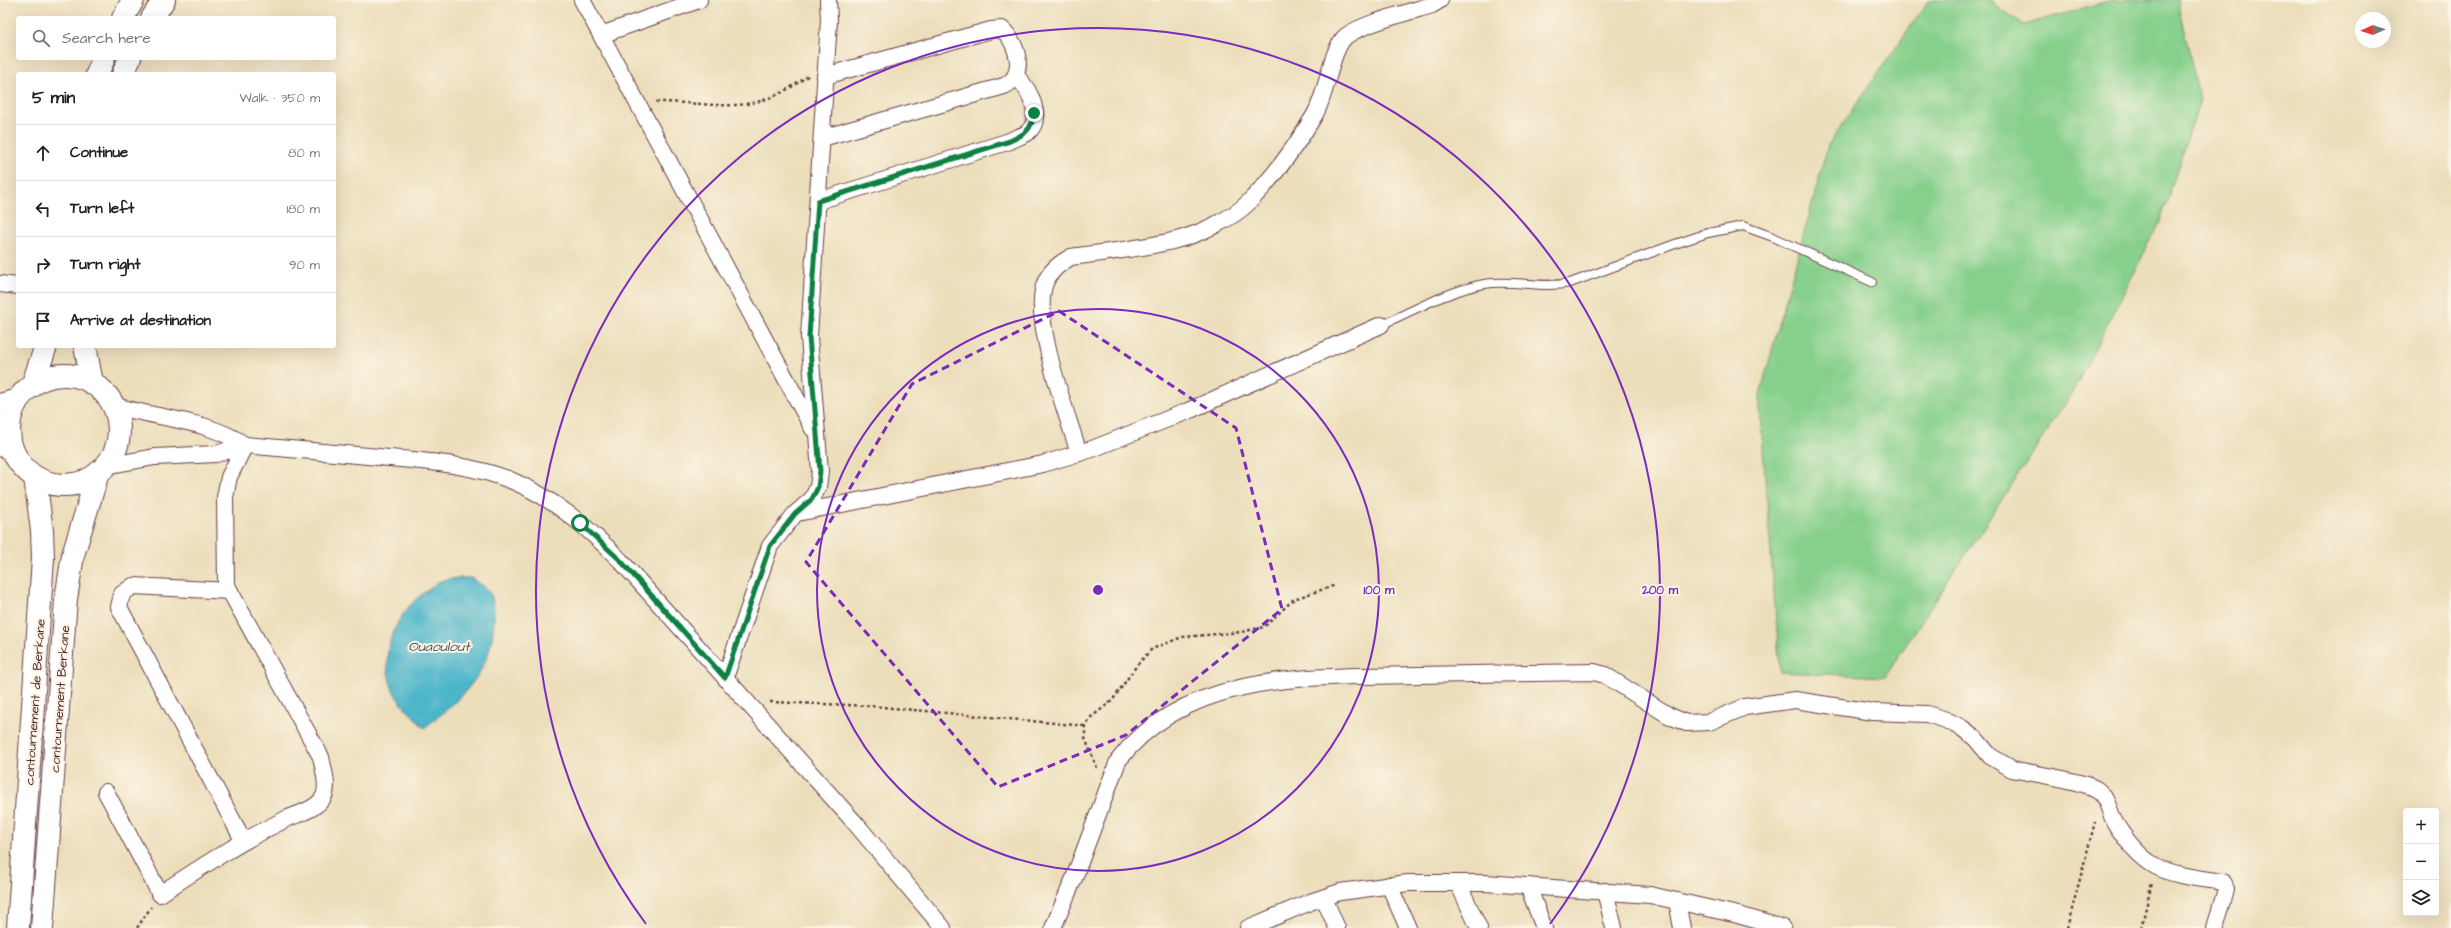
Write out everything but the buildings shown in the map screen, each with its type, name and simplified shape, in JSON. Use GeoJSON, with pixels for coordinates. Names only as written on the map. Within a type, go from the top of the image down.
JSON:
{"type":"FeatureCollection","features":[{"type":"Feature","properties":{"kind":"highway"},"geometry":{"type":"LineString","coordinates":[[124,16],[133,0]]}},
{"type":"Feature","properties":{"kind":"highway"},"geometry":{"type":"LineString","coordinates":[[153,16],[164,0]]}},
{"type":"Feature","properties":{"kind":"highway"},"geometry":{"type":"LineString","coordinates":[[98,72],[103,60]]}},
{"type":"Feature","properties":{"kind":"highway"},"geometry":{"type":"LineString","coordinates":[[124,72],[129,60]]}},
{"type":"Feature","properties":{"kind":"highway"},"geometry":{"type":"LineString","coordinates":[[26,391],[43,379],[61,375],[80,377],[92,383],[104,392],[113,405],[117,417],[117,443],[102,470],[87,480],[61,485],[36,477],[7,450],[11,417],[26,391],[45,348]]}},
{"type":"Feature","properties":{"kind":"highway"},"geometry":{"type":"LineString","coordinates":[[85,348],[92,383]]}},
{"type":"Feature","properties":{"kind":"highway","name":"contournement Berkane"},"geometry":{"type":"LineString","coordinates":[[42,928],[67,592],[78,533],[102,470]]}},
{"type":"Feature","properties":{"kind":"highway","name":"contournement de Berkane"},"geometry":{"type":"LineString","coordinates":[[18,928],[43,572],[42,531],[36,477]]}},
{"type":"Feature","properties":{"kind":"street"},"geometry":{"type":"LineString","coordinates":[[582,0],[816,434]]}},
{"type":"Feature","properties":{"kind":"street"},"geometry":{"type":"LineString","coordinates":[[601,35],[699,0]]}},
{"type":"Feature","properties":{"kind":"street"},"geometry":{"type":"LineString","coordinates":[[725,678],[770,546],[795,514],[812,499],[818,487],[820,471],[809,337],[829,20],[828,0]]}},
{"type":"Feature","properties":{"kind":"street"},"geometry":{"type":"LineString","coordinates":[[1080,453],[1052,362],[1044,324],[1042,290],[1057,264],[1071,257],[1177,240],[1212,226],[1247,204],[1285,158],[1314,116],[1324,95],[1336,52],[1344,37],[1367,25],[1432,5],[1440,0]]}},
{"type":"Feature","properties":{"kind":"street"},"geometry":{"type":"LineString","coordinates":[[822,138],[1004,86],[1012,83],[1017,77],[1015,50],[1012,40],[1002,29],[991,30],[916,50],[825,69]]}},
{"type":"Feature","properties":{"kind":"street"},"geometry":{"type":"LineString","coordinates":[[818,201],[1010,141],[1027,132],[1032,127],[1034,106],[1026,85],[1017,77]]}},
{"type":"Feature","properties":{"kind":"street"},"geometry":{"type":"LineString","coordinates":[[0,284],[16,286]]}},
{"type":"Feature","properties":{"kind":"street"},"geometry":{"type":"LineString","coordinates":[[795,514],[1043,464],[1080,453],[1188,411],[1381,325]]}},
{"type":"Feature","properties":{"kind":"street"},"geometry":{"type":"LineString","coordinates":[[0,402],[26,391]]}},
{"type":"Feature","properties":{"kind":"street"},"geometry":{"type":"LineString","coordinates":[[113,405],[147,415],[218,430],[245,445]]}},
{"type":"Feature","properties":{"kind":"street"},"geometry":{"type":"LineString","coordinates":[[106,792],[160,894],[243,840],[317,804],[324,796],[326,787],[318,752],[226,584],[225,497],[229,477],[245,445]]}},
{"type":"Feature","properties":{"kind":"street"},"geometry":{"type":"LineString","coordinates":[[102,470],[155,457],[216,454],[245,445],[437,462],[491,473],[515,482],[556,504],[600,540],[856,824],[942,928]]}},
{"type":"Feature","properties":{"kind":"street"},"geometry":{"type":"LineString","coordinates":[[230,591],[133,586],[122,594],[119,607],[243,840]]}},
{"type":"Feature","properties":{"kind":"street"},"geometry":{"type":"LineString","coordinates":[[1052,928],[1074,878],[1105,791],[1118,761],[1129,745],[1142,734],[1170,714],[1200,699],[1261,684],[1311,677],[1594,672],[1605,676],[1668,715],[1686,723],[1709,722],[1745,707],[1795,700],[1873,712],[1927,714],[1946,720],[1962,728],[2000,764],[2012,769],[2082,784],[2095,789],[2102,795],[2114,821],[2130,845],[2140,857],[2157,867],[2179,876],[2222,882],[2226,889],[2215,928]]}},
{"type":"Feature","properties":{"kind":"street"},"geometry":{"type":"LineString","coordinates":[[1458,883],[1479,928]]}},
{"type":"Feature","properties":{"kind":"street"},"geometry":{"type":"LineString","coordinates":[[1248,928],[1340,892],[1389,885],[1458,883],[1528,886],[1650,895],[1738,915],[1783,928]]}},
{"type":"Feature","properties":{"kind":"street"},"geometry":{"type":"LineString","coordinates":[[1389,885],[1408,928]]}},
{"type":"Feature","properties":{"kind":"street"},"geometry":{"type":"LineString","coordinates":[[1528,886],[1544,928]]}},
{"type":"Feature","properties":{"kind":"street"},"geometry":{"type":"LineString","coordinates":[[1604,891],[1614,928]]}},
{"type":"Feature","properties":{"kind":"street"},"geometry":{"type":"LineString","coordinates":[[1324,898],[1337,928]]}},
{"type":"Feature","properties":{"kind":"street"},"geometry":{"type":"LineString","coordinates":[[1677,901],[1682,928]]}},
{"type":"Feature","properties":{"kind":"lane"},"geometry":{"type":"LineString","coordinates":[[1381,325],[1444,297],[1479,286],[1512,283],[1554,286],[1570,283],[1708,233],[1743,226],[1773,237],[1872,282]]}},
{"type":"Feature","properties":{"kind":"path"},"geometry":{"type":"LineString","coordinates":[[638,102],[687,102],[718,106],[751,104],[779,95],[825,69]]}},
{"type":"Feature","properties":{"kind":"path"},"geometry":{"type":"LineString","coordinates":[[1105,791],[1085,738],[1085,726],[1090,718],[1112,701],[1140,662],[1152,649],[1182,637],[1241,632],[1264,627],[1294,599],[1336,585]]}},
{"type":"Feature","properties":{"kind":"path"},"geometry":{"type":"LineString","coordinates":[[746,701],[872,706],[1085,726]]}},
{"type":"Feature","properties":{"kind":"path"},"geometry":{"type":"LineString","coordinates":[[2067,928],[2102,795]]}},
{"type":"Feature","properties":{"kind":"path"},"geometry":{"type":"LineString","coordinates":[[2141,928],[2157,867]]}},
{"type":"Feature","properties":{"kind":"path"},"geometry":{"type":"LineString","coordinates":[[137,928],[160,894]]}},
{"type":"Feature","properties":{"kind":"highlighted area"},"geometry":{"type":"Polygon","coordinates":[[[1059,311],[1236,428],[1282,609],[1126,735],[998,787],[806,562],[912,384],[1059,311]]]}},
{"type":"Feature","properties":{"kind":"green space"},"geometry":{"type":"Polygon","coordinates":[[[1929,0],[1989,0],[2024,25],[2111,0],[2177,0],[2200,100],[2160,222],[2072,393],[1885,677],[1780,672],[1759,398],[1828,145],[1929,0]]]}},
{"type":"Feature","properties":{"kind":"water","name":"Ouaoulout"},"geometry":{"type":"Polygon","coordinates":[[[471,578],[488,591],[493,601],[494,622],[492,640],[487,656],[481,670],[462,695],[424,728],[403,705],[393,690],[387,662],[392,634],[407,609],[435,585],[446,579],[471,578]]]}},
{"type":"Feature","properties":{"kind":"route"},"geometry":{"type":"LineString","coordinates":[[580,523],[620,560],[725,678],[759,572],[770,546],[795,514],[812,499],[818,487],[820,471],[809,337],[812,266],[818,201],[1010,141],[1027,132],[1032,127],[1034,113]]}}]}
